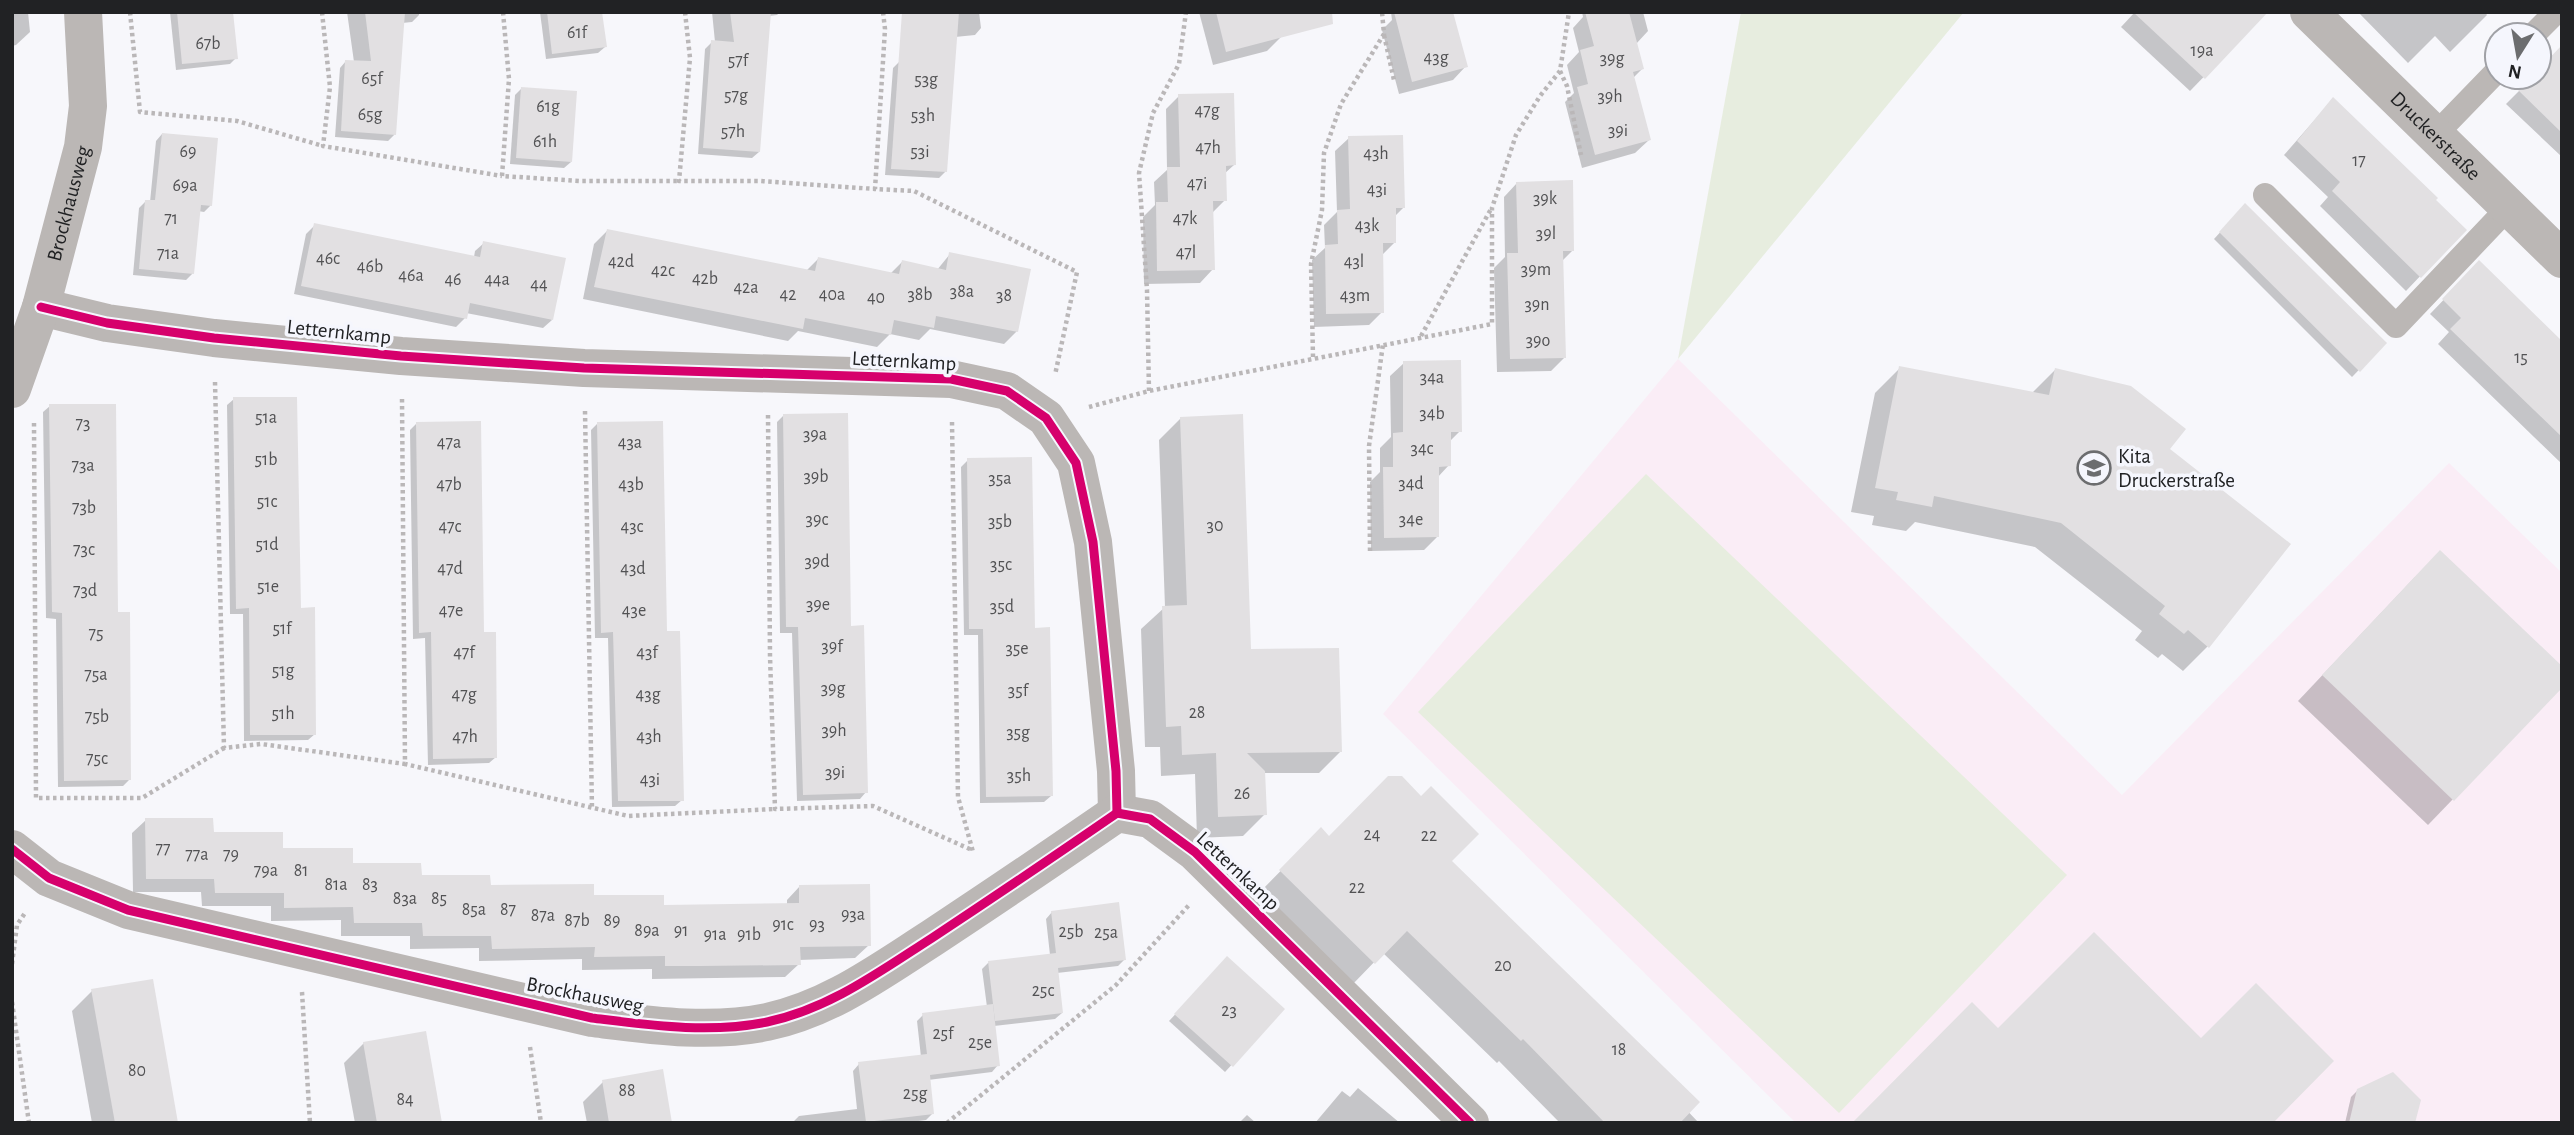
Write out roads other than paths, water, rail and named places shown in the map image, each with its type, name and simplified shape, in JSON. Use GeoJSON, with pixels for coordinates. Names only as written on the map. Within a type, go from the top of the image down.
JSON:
{"type":"FeatureCollection","features":[{"type":"Feature","properties":{"kind":"street","name":"Brockhausweg"},"geometry":{"type":"LineString","coordinates":[[13,386],[41,307],[85,133],[88,106],[83,12]]}},
{"type":"Feature","properties":{"kind":"street","name":"Druckerstraße"},"geometry":{"type":"LineString","coordinates":[[2309,12],[2562,259]]}},
{"type":"Feature","properties":{"kind":"street","name":"Letternkamp"},"geometry":{"type":"LineString","coordinates":[[41,307],[107,323],[214,338],[401,356],[584,368],[951,379],[1007,391],[1046,418],[1076,463],[1093,542],[1116,771],[1117,813],[1150,819],[1195,852],[1459,1119]]}},
{"type":"Feature","properties":{"kind":"street","name":"Brockhausweg"},"geometry":{"type":"LineString","coordinates":[[12,849],[49,878],[128,910],[592,1018],[660,1027],[715,1028],[766,1022],[848,993],[997,896],[1117,813]]}},
{"type":"Feature","properties":{"kind":"lane"},"geometry":{"type":"LineString","coordinates":[[2435,135],[2483,85]]}},
{"type":"Feature","properties":{"kind":"lane"},"geometry":{"type":"LineString","coordinates":[[2265,195],[2396,326],[2509,207]]}},
{"type":"Feature","properties":{"kind":"place","name":"Kita Druckerstraße"},"geometry":{"type":"Point","coordinates":[2094,468]}}]}
